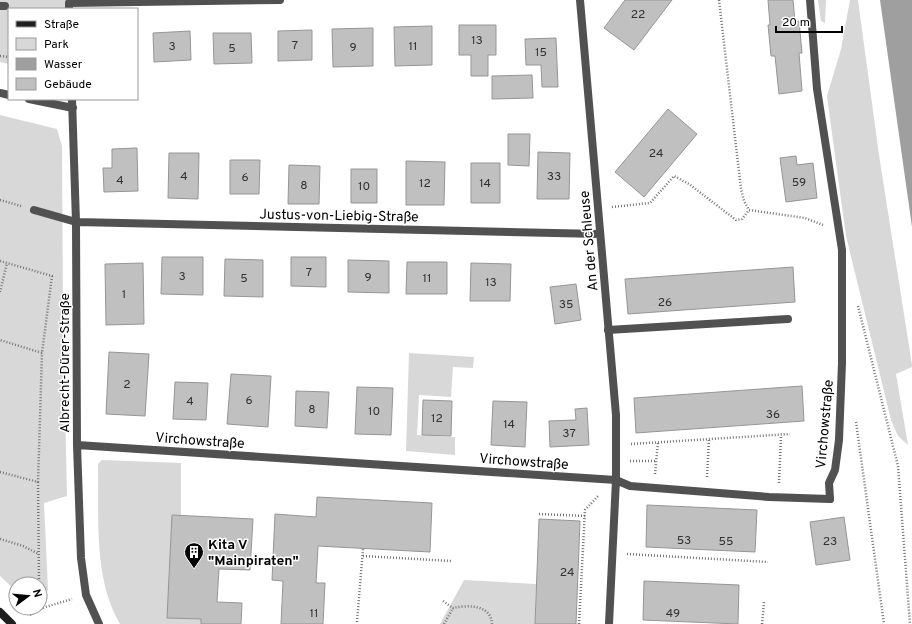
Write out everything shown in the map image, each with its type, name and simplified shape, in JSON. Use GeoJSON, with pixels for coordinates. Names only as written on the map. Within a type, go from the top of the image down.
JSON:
{"type":"FeatureCollection","features":[{"type":"Feature","properties":{"kind":"main road"},"geometry":{"type":"LineString","coordinates":[[0,612],[12,624]]}},
{"type":"Feature","properties":{"kind":"street"},"geometry":{"type":"LineString","coordinates":[[69,6],[280,0]]}},
{"type":"Feature","properties":{"kind":"street","name":"An der Schleuse"},"geometry":{"type":"LineString","coordinates":[[580,0],[616,415],[616,480]]}},
{"type":"Feature","properties":{"kind":"street","name":"Virchowstraße"},"geometry":{"type":"LineString","coordinates":[[77,445],[616,480],[630,486],[778,497],[830,499],[829,483],[835,470],[839,440],[842,363],[842,250],[817,89],[810,0]]}},
{"type":"Feature","properties":{"kind":"street"},"geometry":{"type":"LineString","coordinates":[[33,100],[73,108]]}},
{"type":"Feature","properties":{"kind":"street","name":"Albrecht-Dürer-Straße"},"geometry":{"type":"LineString","coordinates":[[72,100],[76,222],[77,445],[81,558],[86,595],[98,624]]}},
{"type":"Feature","properties":{"kind":"street","name":"Justus-von-Liebig-Straße"},"geometry":{"type":"LineString","coordinates":[[34,210],[76,222],[600,234]]}},
{"type":"Feature","properties":{"kind":"street"},"geometry":{"type":"LineString","coordinates":[[608,330],[788,319]]}},
{"type":"Feature","properties":{"kind":"street"},"geometry":{"type":"LineString","coordinates":[[609,624],[616,480]]}},
{"type":"Feature","properties":{"kind":"path"},"geometry":{"type":"LineString","coordinates":[[719,0],[741,189],[744,201],[750,210],[805,218],[839,230]]}},
{"type":"Feature","properties":{"kind":"path"},"geometry":{"type":"LineString","coordinates":[[598,209],[650,203],[674,176],[695,188],[736,220],[742,219],[750,210]]}},
{"type":"Feature","properties":{"kind":"path"},"geometry":{"type":"LineString","coordinates":[[0,200],[34,210]]}},
{"type":"Feature","properties":{"kind":"path"},"geometry":{"type":"LineString","coordinates":[[0,261],[52,276],[42,353],[38,482],[39,576]]}},
{"type":"Feature","properties":{"kind":"path"},"geometry":{"type":"LineString","coordinates":[[0,292],[7,263]]}},
{"type":"Feature","properties":{"kind":"path"},"geometry":{"type":"LineString","coordinates":[[857,299],[898,466],[910,624]]}},
{"type":"Feature","properties":{"kind":"path"},"geometry":{"type":"LineString","coordinates":[[0,340],[42,353]]}},
{"type":"Feature","properties":{"kind":"path"},"geometry":{"type":"LineString","coordinates":[[856,417],[884,624]]}},
{"type":"Feature","properties":{"kind":"path"},"geometry":{"type":"LineString","coordinates":[[616,445],[790,434]]}},
{"type":"Feature","properties":{"kind":"path"},"geometry":{"type":"LineString","coordinates":[[778,497],[781,435]]}},
{"type":"Feature","properties":{"kind":"path"},"geometry":{"type":"LineString","coordinates":[[706,492],[710,439]]}},
{"type":"Feature","properties":{"kind":"path"},"geometry":{"type":"LineString","coordinates":[[655,488],[655,460],[658,442]]}},
{"type":"Feature","properties":{"kind":"path"},"geometry":{"type":"LineString","coordinates":[[616,462],[655,460]]}},
{"type":"Feature","properties":{"kind":"path"},"geometry":{"type":"LineString","coordinates":[[0,472],[38,482]]}},
{"type":"Feature","properties":{"kind":"path"},"geometry":{"type":"LineString","coordinates":[[579,624],[585,510],[600,495],[600,479]]}},
{"type":"Feature","properties":{"kind":"path"},"geometry":{"type":"LineString","coordinates":[[539,514],[585,516]]}},
{"type":"Feature","properties":{"kind":"path"},"geometry":{"type":"LineString","coordinates":[[0,539],[23,546],[39,554]]}},
{"type":"Feature","properties":{"kind":"path"},"geometry":{"type":"LineString","coordinates":[[357,622],[363,549]]}},
{"type":"Feature","properties":{"kind":"path"},"geometry":{"type":"LineString","coordinates":[[612,553],[768,562]]}},
{"type":"Feature","properties":{"kind":"path"},"geometry":{"type":"LineString","coordinates":[[363,556],[452,561]]}},
{"type":"Feature","properties":{"kind":"path"},"geometry":{"type":"LineString","coordinates":[[48,606],[86,595]]}},
{"type":"Feature","properties":{"kind":"path"},"geometry":{"type":"LineString","coordinates":[[443,601],[453,608]]}},
{"type":"Feature","properties":{"kind":"path"},"geometry":{"type":"LineString","coordinates":[[762,624],[764,602]]}},
{"type":"Feature","properties":{"kind":"path"},"geometry":{"type":"LineString","coordinates":[[444,624],[453,608],[465,605],[476,607],[487,613],[492,624]]}},
{"type":"Feature","properties":{"kind":"green space"},"geometry":{"type":"Polygon","coordinates":[[[0,0],[68,0],[68,8],[8,8],[8,64],[0,62],[0,0]]]}},
{"type":"Feature","properties":{"kind":"green space"},"geometry":{"type":"Polygon","coordinates":[[[818,0],[826,0],[825,23],[821,21],[818,0]]]}},
{"type":"Feature","properties":{"kind":"green space"},"geometry":{"type":"Polygon","coordinates":[[[850,0],[858,0],[879,155],[912,365],[912,367],[896,374],[908,445],[898,436],[891,420],[846,236],[828,104],[827,96],[841,49],[850,0]]]}},
{"type":"Feature","properties":{"kind":"green space"},"geometry":{"type":"Polygon","coordinates":[[[0,115],[57,129],[62,146],[63,315],[67,496],[44,503],[47,576],[8,576],[8,584],[0,576],[0,115]]]}},
{"type":"Feature","properties":{"kind":"green space"},"geometry":{"type":"Polygon","coordinates":[[[409,353],[474,357],[473,368],[453,367],[451,397],[419,395],[417,435],[455,437],[455,455],[406,451],[409,353]]]}},
{"type":"Feature","properties":{"kind":"green space"},"geometry":{"type":"Polygon","coordinates":[[[102,460],[181,463],[181,516],[168,618],[201,619],[201,624],[120,624],[111,606],[101,567],[98,525],[98,464],[102,460]]]}},
{"type":"Feature","properties":{"kind":"green space"},"geometry":{"type":"Polygon","coordinates":[[[464,580],[536,584],[535,624],[440,624],[464,580]]]}},
{"type":"Feature","properties":{"kind":"water"},"geometry":{"type":"Polygon","coordinates":[[[880,0],[912,0],[912,227],[880,0]]]}},
{"type":"Feature","properties":{"kind":"building"},"geometry":{"type":"Polygon","coordinates":[[[625,0],[672,0],[634,50],[604,28],[625,0]]]}},
{"type":"Feature","properties":{"kind":"building"},"geometry":{"type":"Polygon","coordinates":[[[768,0],[793,0],[795,22],[799,21],[802,53],[799,53],[802,91],[779,94],[775,56],[771,56],[768,25],[770,25],[768,0]]]}},
{"type":"Feature","properties":{"kind":"building"},"geometry":{"type":"Polygon","coordinates":[[[459,25],[496,25],[496,55],[488,55],[488,76],[471,76],[471,55],[459,55],[459,25]]]}},
{"type":"Feature","properties":{"kind":"building"},"geometry":{"type":"Polygon","coordinates":[[[432,26],[432,65],[395,66],[394,27],[432,26]]]}},
{"type":"Feature","properties":{"kind":"building"},"geometry":{"type":"Polygon","coordinates":[[[373,28],[373,66],[333,67],[332,29],[373,28]]]}},
{"type":"Feature","properties":{"kind":"building"},"geometry":{"type":"Polygon","coordinates":[[[312,30],[312,60],[278,61],[278,31],[312,30]]]}},
{"type":"Feature","properties":{"kind":"building"},"geometry":{"type":"Polygon","coordinates":[[[190,31],[191,60],[154,62],[153,33],[190,31]]]}},
{"type":"Feature","properties":{"kind":"building"},"geometry":{"type":"Polygon","coordinates":[[[213,33],[251,33],[252,63],[214,64],[213,33]]]}},
{"type":"Feature","properties":{"kind":"building"},"geometry":{"type":"Polygon","coordinates":[[[556,38],[558,87],[542,87],[541,65],[526,65],[525,39],[556,38]]]}},
{"type":"Feature","properties":{"kind":"building"},"geometry":{"type":"Polygon","coordinates":[[[532,75],[533,98],[492,99],[492,76],[532,75]]]}},
{"type":"Feature","properties":{"kind":"building"},"geometry":{"type":"Polygon","coordinates":[[[668,109],[697,134],[644,197],[615,172],[668,109]]]}},
{"type":"Feature","properties":{"kind":"building"},"geometry":{"type":"Polygon","coordinates":[[[508,134],[530,134],[529,166],[508,165],[508,134]]]}},
{"type":"Feature","properties":{"kind":"building"},"geometry":{"type":"Polygon","coordinates":[[[137,148],[138,191],[104,192],[103,168],[112,168],[112,149],[137,148]]]}},
{"type":"Feature","properties":{"kind":"building"},"geometry":{"type":"Polygon","coordinates":[[[538,152],[570,153],[569,199],[537,199],[538,152]]]}},
{"type":"Feature","properties":{"kind":"building"},"geometry":{"type":"Polygon","coordinates":[[[169,153],[199,153],[198,199],[168,198],[169,153]]]}},
{"type":"Feature","properties":{"kind":"building"},"geometry":{"type":"Polygon","coordinates":[[[796,156],[797,165],[813,163],[817,198],[786,202],[780,158],[796,156]]]}},
{"type":"Feature","properties":{"kind":"building"},"geometry":{"type":"Polygon","coordinates":[[[230,160],[260,160],[259,194],[230,194],[230,160]]]}},
{"type":"Feature","properties":{"kind":"building"},"geometry":{"type":"Polygon","coordinates":[[[406,161],[445,162],[444,205],[406,205],[406,161]]]}},
{"type":"Feature","properties":{"kind":"building"},"geometry":{"type":"Polygon","coordinates":[[[471,163],[500,163],[500,203],[471,203],[471,163]]]}},
{"type":"Feature","properties":{"kind":"building"},"geometry":{"type":"Polygon","coordinates":[[[289,165],[320,166],[319,204],[288,204],[289,165]]]}},
{"type":"Feature","properties":{"kind":"building"},"geometry":{"type":"Polygon","coordinates":[[[351,169],[377,169],[377,203],[351,203],[351,169]]]}},
{"type":"Feature","properties":{"kind":"building"},"geometry":{"type":"Polygon","coordinates":[[[162,257],[203,257],[203,295],[161,294],[162,257]]]}},
{"type":"Feature","properties":{"kind":"building"},"geometry":{"type":"Polygon","coordinates":[[[291,257],[326,257],[326,287],[291,286],[291,257]]]}},
{"type":"Feature","properties":{"kind":"building"},"geometry":{"type":"Polygon","coordinates":[[[225,259],[263,260],[263,297],[224,296],[225,259]]]}},
{"type":"Feature","properties":{"kind":"building"},"geometry":{"type":"Polygon","coordinates":[[[348,260],[389,261],[389,293],[348,292],[348,260]]]}},
{"type":"Feature","properties":{"kind":"building"},"geometry":{"type":"Polygon","coordinates":[[[407,262],[447,262],[447,294],[406,294],[407,262]]]}},
{"type":"Feature","properties":{"kind":"building"},"geometry":{"type":"Polygon","coordinates":[[[143,263],[144,324],[106,325],[105,264],[143,263]]]}},
{"type":"Feature","properties":{"kind":"building"},"geometry":{"type":"Polygon","coordinates":[[[471,263],[511,264],[510,301],[470,301],[471,263]]]}},
{"type":"Feature","properties":{"kind":"building"},"geometry":{"type":"Polygon","coordinates":[[[793,267],[795,302],[628,314],[625,279],[793,267]]]}},
{"type":"Feature","properties":{"kind":"building"},"geometry":{"type":"Polygon","coordinates":[[[576,284],[581,320],[555,324],[550,287],[576,284]]]}},
{"type":"Feature","properties":{"kind":"building"},"geometry":{"type":"Polygon","coordinates":[[[109,352],[149,354],[145,416],[106,414],[109,352]]]}},
{"type":"Feature","properties":{"kind":"building"},"geometry":{"type":"Polygon","coordinates":[[[231,374],[271,376],[268,427],[227,424],[231,374]]]}},
{"type":"Feature","properties":{"kind":"building"},"geometry":{"type":"Polygon","coordinates":[[[175,382],[208,383],[206,420],[173,419],[175,382]]]}},
{"type":"Feature","properties":{"kind":"building"},"geometry":{"type":"Polygon","coordinates":[[[802,386],[804,421],[636,433],[634,398],[802,386]]]}},
{"type":"Feature","properties":{"kind":"building"},"geometry":{"type":"Polygon","coordinates":[[[357,387],[393,388],[391,435],[355,434],[357,387]]]}},
{"type":"Feature","properties":{"kind":"building"},"geometry":{"type":"Polygon","coordinates":[[[296,391],[329,392],[327,428],[295,426],[296,391]]]}},
{"type":"Feature","properties":{"kind":"building"},"geometry":{"type":"Polygon","coordinates":[[[423,400],[452,401],[451,436],[422,435],[423,400]]]}},
{"type":"Feature","properties":{"kind":"building"},"geometry":{"type":"Polygon","coordinates":[[[493,401],[527,402],[525,447],[491,445],[493,401]]]}},
{"type":"Feature","properties":{"kind":"building"},"geometry":{"type":"Polygon","coordinates":[[[587,408],[589,445],[550,447],[549,421],[576,420],[575,409],[587,408]]]}},
{"type":"Feature","properties":{"kind":"building"},"geometry":{"type":"Polygon","coordinates":[[[317,497],[432,503],[430,552],[318,546],[316,583],[325,583],[323,624],[281,624],[283,581],[272,580],[275,514],[316,517],[317,497]]]}},
{"type":"Feature","properties":{"kind":"building"},"geometry":{"type":"Polygon","coordinates":[[[647,505],[757,510],[755,552],[646,547],[647,505]]]}},
{"type":"Feature","properties":{"kind":"building","name":"Kita V \"Mainpiraten\""},"geometry":{"type":"Polygon","coordinates":[[[172,515],[253,519],[250,570],[219,569],[217,602],[242,603],[241,624],[201,624],[201,619],[167,618],[172,515]]]}},
{"type":"Feature","properties":{"kind":"building"},"geometry":{"type":"Polygon","coordinates":[[[844,517],[850,560],[816,565],[810,522],[844,517]]]}},
{"type":"Feature","properties":{"kind":"building"},"geometry":{"type":"Polygon","coordinates":[[[539,519],[580,521],[576,624],[535,624],[539,519]]]}},
{"type":"Feature","properties":{"kind":"building"},"geometry":{"type":"Polygon","coordinates":[[[644,581],[739,585],[738,624],[643,620],[644,581]]]}},
{"type":"Feature","properties":{"kind":"place","name":"Kita V \"Mainpiraten\""},"geometry":{"type":"Point","coordinates":[194,569]}}]}
